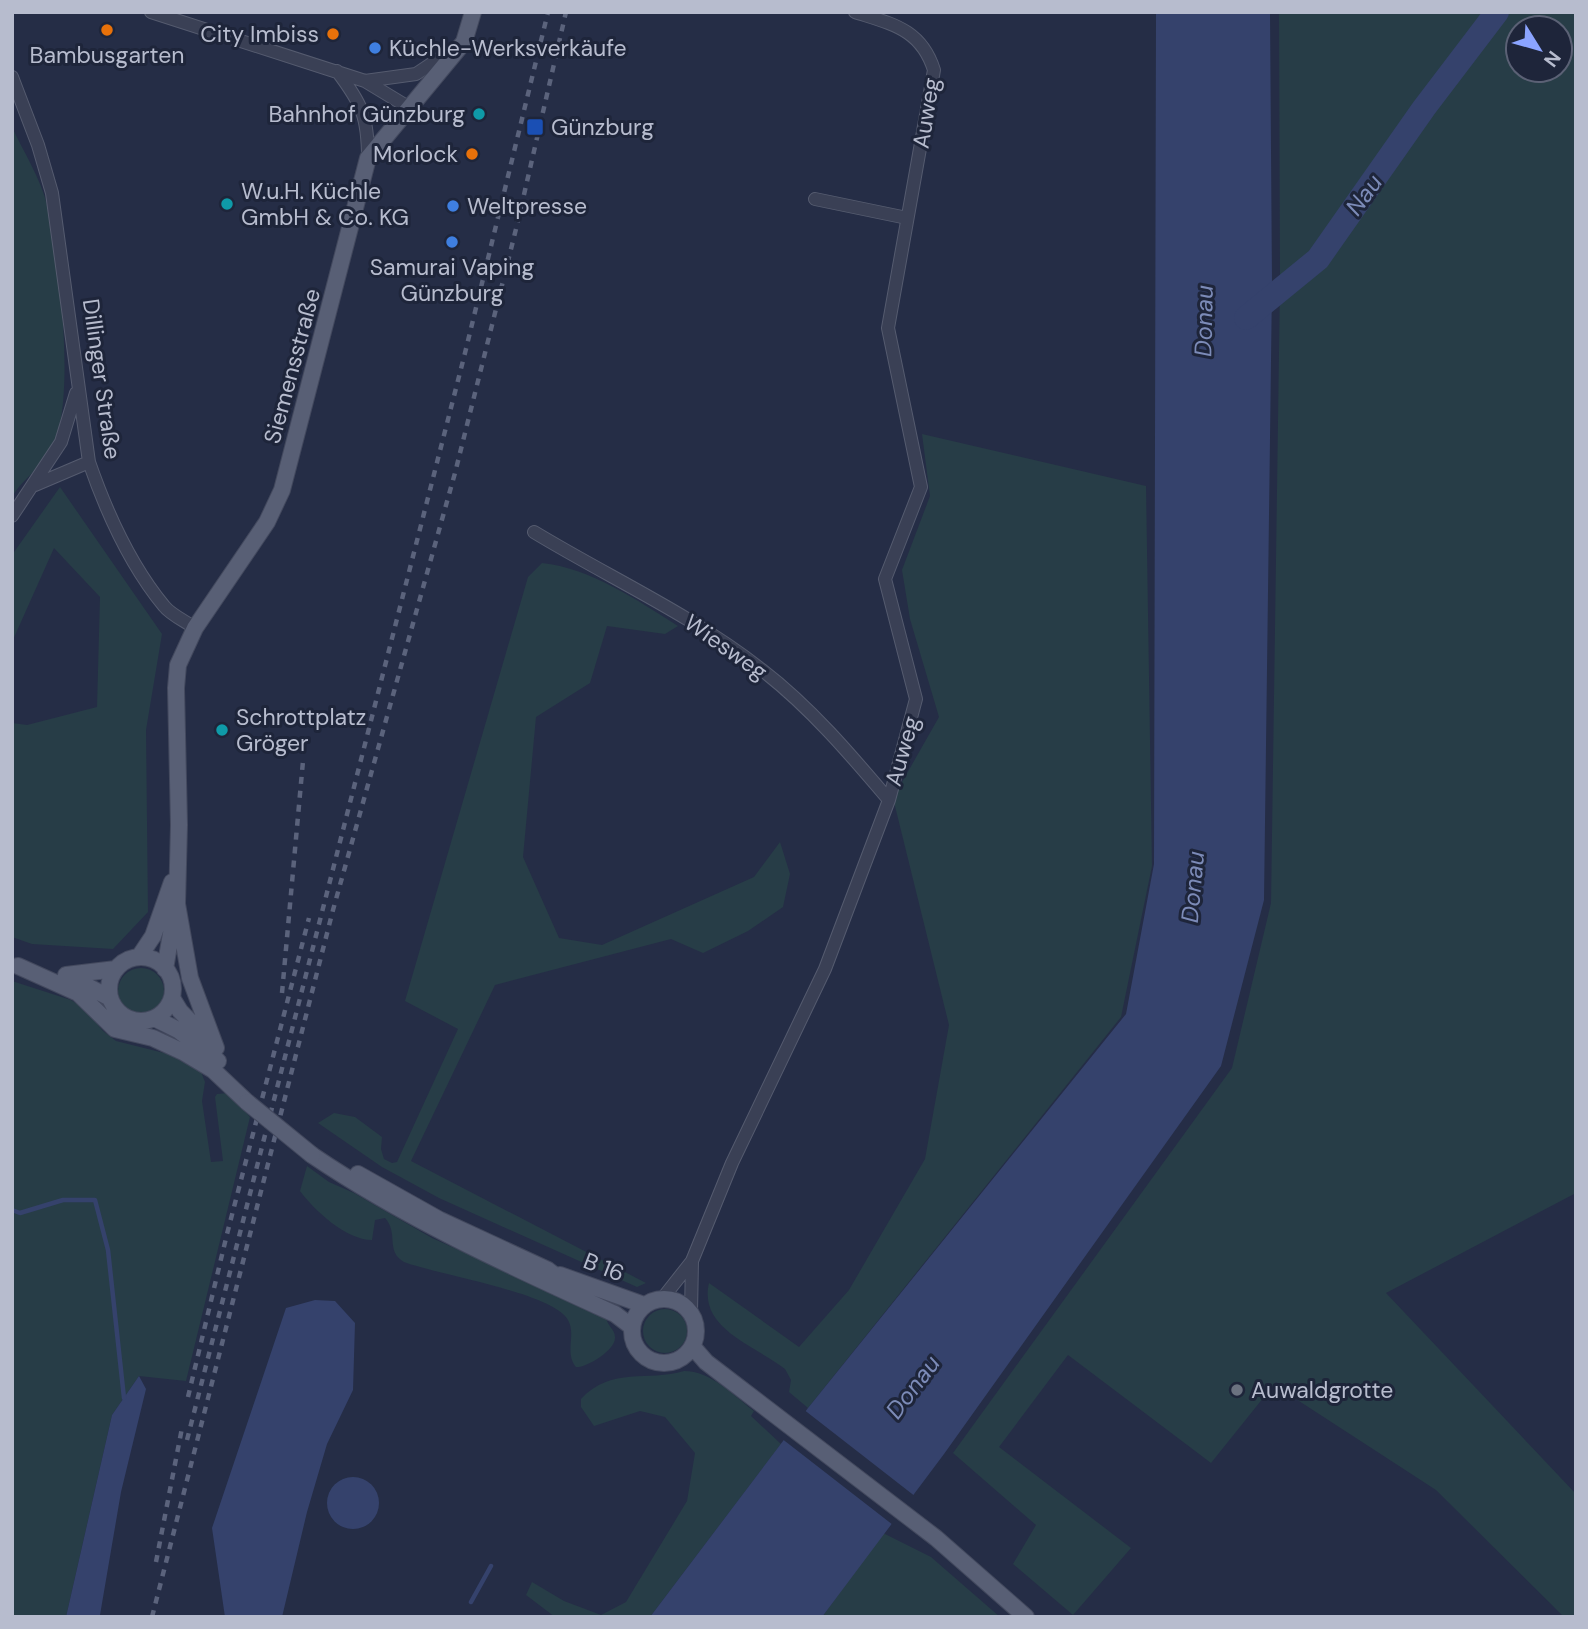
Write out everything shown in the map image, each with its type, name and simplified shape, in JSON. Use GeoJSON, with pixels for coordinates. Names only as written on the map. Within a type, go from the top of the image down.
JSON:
{"type":"FeatureCollection","features":[{"type":"Feature","properties":{"kind":"main road"},"geometry":{"type":"LineString","coordinates":[[464,42],[473,12]]}},
{"type":"Feature","properties":{"kind":"main road","name":"Siemensstraße"},"geometry":{"type":"LineString","coordinates":[[195,628],[267,522],[282,490],[368,158],[464,42]]}},
{"type":"Feature","properties":{"kind":"main road"},"geometry":{"type":"LineString","coordinates":[[165,969],[177,904],[178,665],[195,628]]}},
{"type":"Feature","properties":{"kind":"main road"},"geometry":{"type":"LineString","coordinates":[[165,969],[158,962],[139,957],[159,922],[178,863]]}},
{"type":"Feature","properties":{"kind":"main road"},"geometry":{"type":"LineString","coordinates":[[177,904],[190,978],[216,1048]]}},
{"type":"Feature","properties":{"kind":"main road","name":"B 16"},"geometry":{"type":"LineString","coordinates":[[66,975],[116,969],[127,960],[139,957]]}},
{"type":"Feature","properties":{"kind":"main road","name":"B 16"},"geometry":{"type":"LineString","coordinates":[[15,965],[78,993],[115,1028],[166,1044],[217,1067]]}},
{"type":"Feature","properties":{"kind":"main road","name":"B 16"},"geometry":{"type":"LineString","coordinates":[[15,965],[66,975],[110,998],[124,1017],[135,1021],[155,1018],[178,1030],[249,1096],[376,1198],[439,1233],[615,1314],[632,1327]]}},
{"type":"Feature","properties":{"kind":"main road"},"geometry":{"type":"LineString","coordinates":[[110,998],[108,988],[116,969]]}},
{"type":"Feature","properties":{"kind":"main road","name":"B 16"},"geometry":{"type":"LineString","coordinates":[[165,969],[173,988],[172,998],[198,1031],[216,1048],[217,1067]]}},
{"type":"Feature","properties":{"kind":"main road"},"geometry":{"type":"LineString","coordinates":[[155,1018],[172,998]]}},
{"type":"Feature","properties":{"kind":"main road","name":"B 16"},"geometry":{"type":"LineString","coordinates":[[314,1150],[401,1200],[548,1270],[644,1305]]}},
{"type":"Feature","properties":{"kind":"main road","name":"B 16"},"geometry":{"type":"LineString","coordinates":[[548,1270],[591,1303]]}},
{"type":"Feature","properties":{"kind":"main road"},"geometry":{"type":"LineString","coordinates":[[662,1298],[683,1305],[691,1312],[697,1329],[693,1347],[673,1363],[656,1363],[641,1355],[635,1347],[632,1327],[644,1305],[662,1298]]}},
{"type":"Feature","properties":{"kind":"main road"},"geometry":{"type":"LineString","coordinates":[[693,1347],[706,1362],[936,1538],[1026,1617]]}},
{"type":"Feature","properties":{"kind":"street"},"geometry":{"type":"LineString","coordinates":[[151,12],[365,81],[408,107]]}},
{"type":"Feature","properties":{"kind":"street","name":"Auweg"},"geometry":{"type":"LineString","coordinates":[[662,1298],[692,1261],[732,1163],[825,970],[889,800],[916,699],[885,579],[921,487],[888,328],[934,70],[928,52],[907,31],[855,12]]}},
{"type":"Feature","properties":{"kind":"street"},"geometry":{"type":"LineString","coordinates":[[365,81],[416,74],[464,42]]}},
{"type":"Feature","properties":{"kind":"street"},"geometry":{"type":"LineString","coordinates":[[336,71],[354,93],[368,121],[368,158]]}},
{"type":"Feature","properties":{"kind":"street","name":"Dillinger Straße"},"geometry":{"type":"LineString","coordinates":[[12,77],[38,145],[52,193],[89,462],[101,495],[165,608],[195,628]]}},
{"type":"Feature","properties":{"kind":"street"},"geometry":{"type":"LineString","coordinates":[[815,199],[907,218]]}},
{"type":"Feature","properties":{"kind":"street"},"geometry":{"type":"LineString","coordinates":[[12,516],[61,442],[78,387]]}},
{"type":"Feature","properties":{"kind":"street"},"geometry":{"type":"LineString","coordinates":[[35,485],[89,462]]}},
{"type":"Feature","properties":{"kind":"street","name":"Wiesweg"},"geometry":{"type":"LineString","coordinates":[[534,532],[613,580],[668,607],[762,670],[852,756],[889,800]]}},
{"type":"Feature","properties":{"kind":"street","name":"Auweg"},"geometry":{"type":"LineString","coordinates":[[691,1312],[692,1261]]}},
{"type":"Feature","properties":{"kind":"shaded area"},"geometry":{"type":"Polygon","coordinates":[[[1279,12],[1576,12],[1576,1193],[1386,1293],[1576,1494],[1576,1617],[1564,1617],[1436,1490],[1299,1401],[1276,1382],[1211,1463],[1068,1355],[999,1447],[1131,1548],[1073,1615],[1013,1564],[1036,1525],[953,1453],[1232,1068],[1271,903],[1280,283],[1279,12]]]}},
{"type":"Feature","properties":{"kind":"shaded area"},"geometry":{"type":"Polygon","coordinates":[[[12,127],[36,175],[47,205],[61,295],[65,368],[58,431],[50,453],[12,497],[12,127]]]}},
{"type":"Feature","properties":{"kind":"shaded area"},"geometry":{"type":"Polygon","coordinates":[[[922,434],[1146,486],[1152,866],[1121,1017],[808,1408],[789,1392],[791,1380],[785,1369],[732,1335],[712,1313],[708,1299],[709,1283],[799,1347],[849,1290],[925,1159],[949,1025],[893,798],[939,717],[910,619],[902,570],[930,496],[922,434]]]}},
{"type":"Feature","properties":{"kind":"shaded area"},"geometry":{"type":"Polygon","coordinates":[[[60,487],[162,634],[146,730],[148,912],[113,949],[32,944],[12,937],[12,723],[27,725],[97,707],[100,597],[54,548],[12,642],[12,555],[60,487]]]}},
{"type":"Feature","properties":{"kind":"shaded area"},"geometry":{"type":"Polygon","coordinates":[[[542,563],[578,571],[595,578],[678,626],[665,634],[607,626],[590,683],[536,717],[523,857],[559,938],[602,945],[754,877],[780,842],[790,874],[783,907],[748,931],[703,953],[671,939],[495,985],[411,1161],[646,1283],[637,1287],[439,1198],[382,1167],[318,1123],[334,1113],[355,1117],[382,1137],[384,1159],[397,1162],[458,1029],[405,1001],[528,577],[542,563]]]}},
{"type":"Feature","properties":{"kind":"shaded area"},"geometry":{"type":"Polygon","coordinates":[[[141,968],[157,975],[164,991],[157,1007],[141,1014],[125,1007],[118,991],[125,975],[141,968]]]}},
{"type":"Feature","properties":{"kind":"shaded area"},"geometry":{"type":"Polygon","coordinates":[[[12,981],[71,1000],[85,1009],[103,1031],[116,1041],[168,1054],[201,1072],[205,1082],[202,1101],[211,1162],[223,1161],[215,1097],[217,1094],[229,1093],[250,1117],[186,1381],[139,1376],[112,1415],[66,1617],[12,1617],[12,981]]]}},
{"type":"Feature","properties":{"kind":"shaded area"},"geometry":{"type":"Polygon","coordinates":[[[307,1166],[329,1182],[354,1193],[432,1238],[606,1316],[615,1334],[614,1342],[600,1357],[576,1367],[571,1355],[569,1322],[553,1307],[513,1291],[404,1262],[395,1253],[391,1230],[385,1218],[375,1220],[372,1240],[362,1239],[341,1230],[322,1215],[300,1191],[307,1166]]]}},
{"type":"Feature","properties":{"kind":"shaded area"},"geometry":{"type":"Polygon","coordinates":[[[665,1309],[680,1316],[687,1331],[680,1346],[665,1353],[650,1346],[643,1331],[650,1316],[665,1309]]]}},
{"type":"Feature","properties":{"kind":"shaded area"},"geometry":{"type":"Polygon","coordinates":[[[684,1371],[703,1375],[730,1391],[754,1411],[751,1416],[781,1444],[650,1617],[555,1617],[526,1595],[532,1582],[564,1601],[601,1615],[626,1602],[687,1501],[695,1453],[665,1417],[640,1411],[594,1426],[581,1407],[581,1399],[605,1382],[684,1371]]]}},
{"type":"Feature","properties":{"kind":"shaded area"},"geometry":{"type":"Polygon","coordinates":[[[883,1533],[931,1557],[1000,1617],[822,1617],[883,1533]]]}},
{"type":"Feature","properties":{"kind":"water","name":"Donau"},"geometry":{"type":"Polygon","coordinates":[[[1156,12],[1270,12],[1272,284],[1264,900],[1221,1066],[944,1454],[822,1617],[650,1617],[808,1408],[1126,1014],[1154,864],[1156,12]]]}},
{"type":"Feature","properties":{"kind":"water"},"geometry":{"type":"Polygon","coordinates":[[[315,1300],[335,1301],[355,1323],[353,1390],[327,1444],[307,1512],[282,1617],[225,1617],[212,1528],[286,1308],[315,1300]]]}},
{"type":"Feature","properties":{"kind":"water"},"geometry":{"type":"Polygon","coordinates":[[[139,1376],[146,1389],[121,1492],[100,1615],[66,1617],[112,1415],[139,1376]]]}},
{"type":"Feature","properties":{"kind":"water"},"geometry":{"type":"Polygon","coordinates":[[[353,1477],[372,1484],[379,1503],[372,1522],[353,1529],[334,1522],[327,1503],[334,1484],[353,1477]]]}},
{"type":"Feature","properties":{"kind":"pier"},"geometry":{"type":"Polygon","coordinates":[[[803,1409],[916,1497],[893,1525],[781,1438],[803,1409]]]}},
{"type":"Feature","properties":{"kind":"waterway","name":"Nau"},"geometry":{"type":"LineString","coordinates":[[1246,318],[1318,259],[1424,108],[1497,12]]}},
{"type":"Feature","properties":{"kind":"waterway"},"geometry":{"type":"LineString","coordinates":[[12,1210],[20,1213],[63,1200],[95,1200],[108,1250],[124,1398]]}},
{"type":"Feature","properties":{"kind":"waterway"},"geometry":{"type":"LineString","coordinates":[[471,1602],[491,1566]]}},
{"type":"Feature","properties":{"kind":"railway"},"geometry":{"type":"LineString","coordinates":[[187,1440],[465,353],[548,12]]}},
{"type":"Feature","properties":{"kind":"railway"},"geometry":{"type":"LineString","coordinates":[[152,1617],[333,910],[455,473],[517,225],[566,12]]}},
{"type":"Feature","properties":{"kind":"railway"},"geometry":{"type":"LineString","coordinates":[[282,993],[303,761]]}},
{"type":"Feature","properties":{"kind":"railway"},"geometry":{"type":"LineString","coordinates":[[188,1397],[227,1234],[309,918]]}},
{"type":"Feature","properties":{"kind":"railway"},"geometry":{"type":"LineString","coordinates":[[156,1562],[182,1428]]}},
{"type":"Feature","properties":{"kind":"place","name":"Bambusgarten"},"geometry":{"type":"Point","coordinates":[107,30]}},
{"type":"Feature","properties":{"kind":"place","name":"City Imbiss"},"geometry":{"type":"Point","coordinates":[333,34]}},
{"type":"Feature","properties":{"kind":"place","name":"Küchle-Werksverkäufe"},"geometry":{"type":"Point","coordinates":[375,48]}},
{"type":"Feature","properties":{"kind":"place","name":"Bahnhof Günzburg"},"geometry":{"type":"Point","coordinates":[479,114]}},
{"type":"Feature","properties":{"kind":"place","name":"Günzburg"},"geometry":{"type":"Point","coordinates":[535,127]}},
{"type":"Feature","properties":{"kind":"place","name":"Morlock"},"geometry":{"type":"Point","coordinates":[472,154]}},
{"type":"Feature","properties":{"kind":"place","name":"W.u.H. Küchle GmbH & Co. KG"},"geometry":{"type":"Point","coordinates":[227,204]}},
{"type":"Feature","properties":{"kind":"place","name":"Weltpresse"},"geometry":{"type":"Point","coordinates":[453,206]}},
{"type":"Feature","properties":{"kind":"place","name":"Samurai Vaping Günzburg"},"geometry":{"type":"Point","coordinates":[452,242]}},
{"type":"Feature","properties":{"kind":"place","name":"Schrottplatz Gröger"},"geometry":{"type":"Point","coordinates":[222,730]}},
{"type":"Feature","properties":{"kind":"place","name":"Auwaldgrotte"},"geometry":{"type":"Point","coordinates":[1237,1390]}}]}
